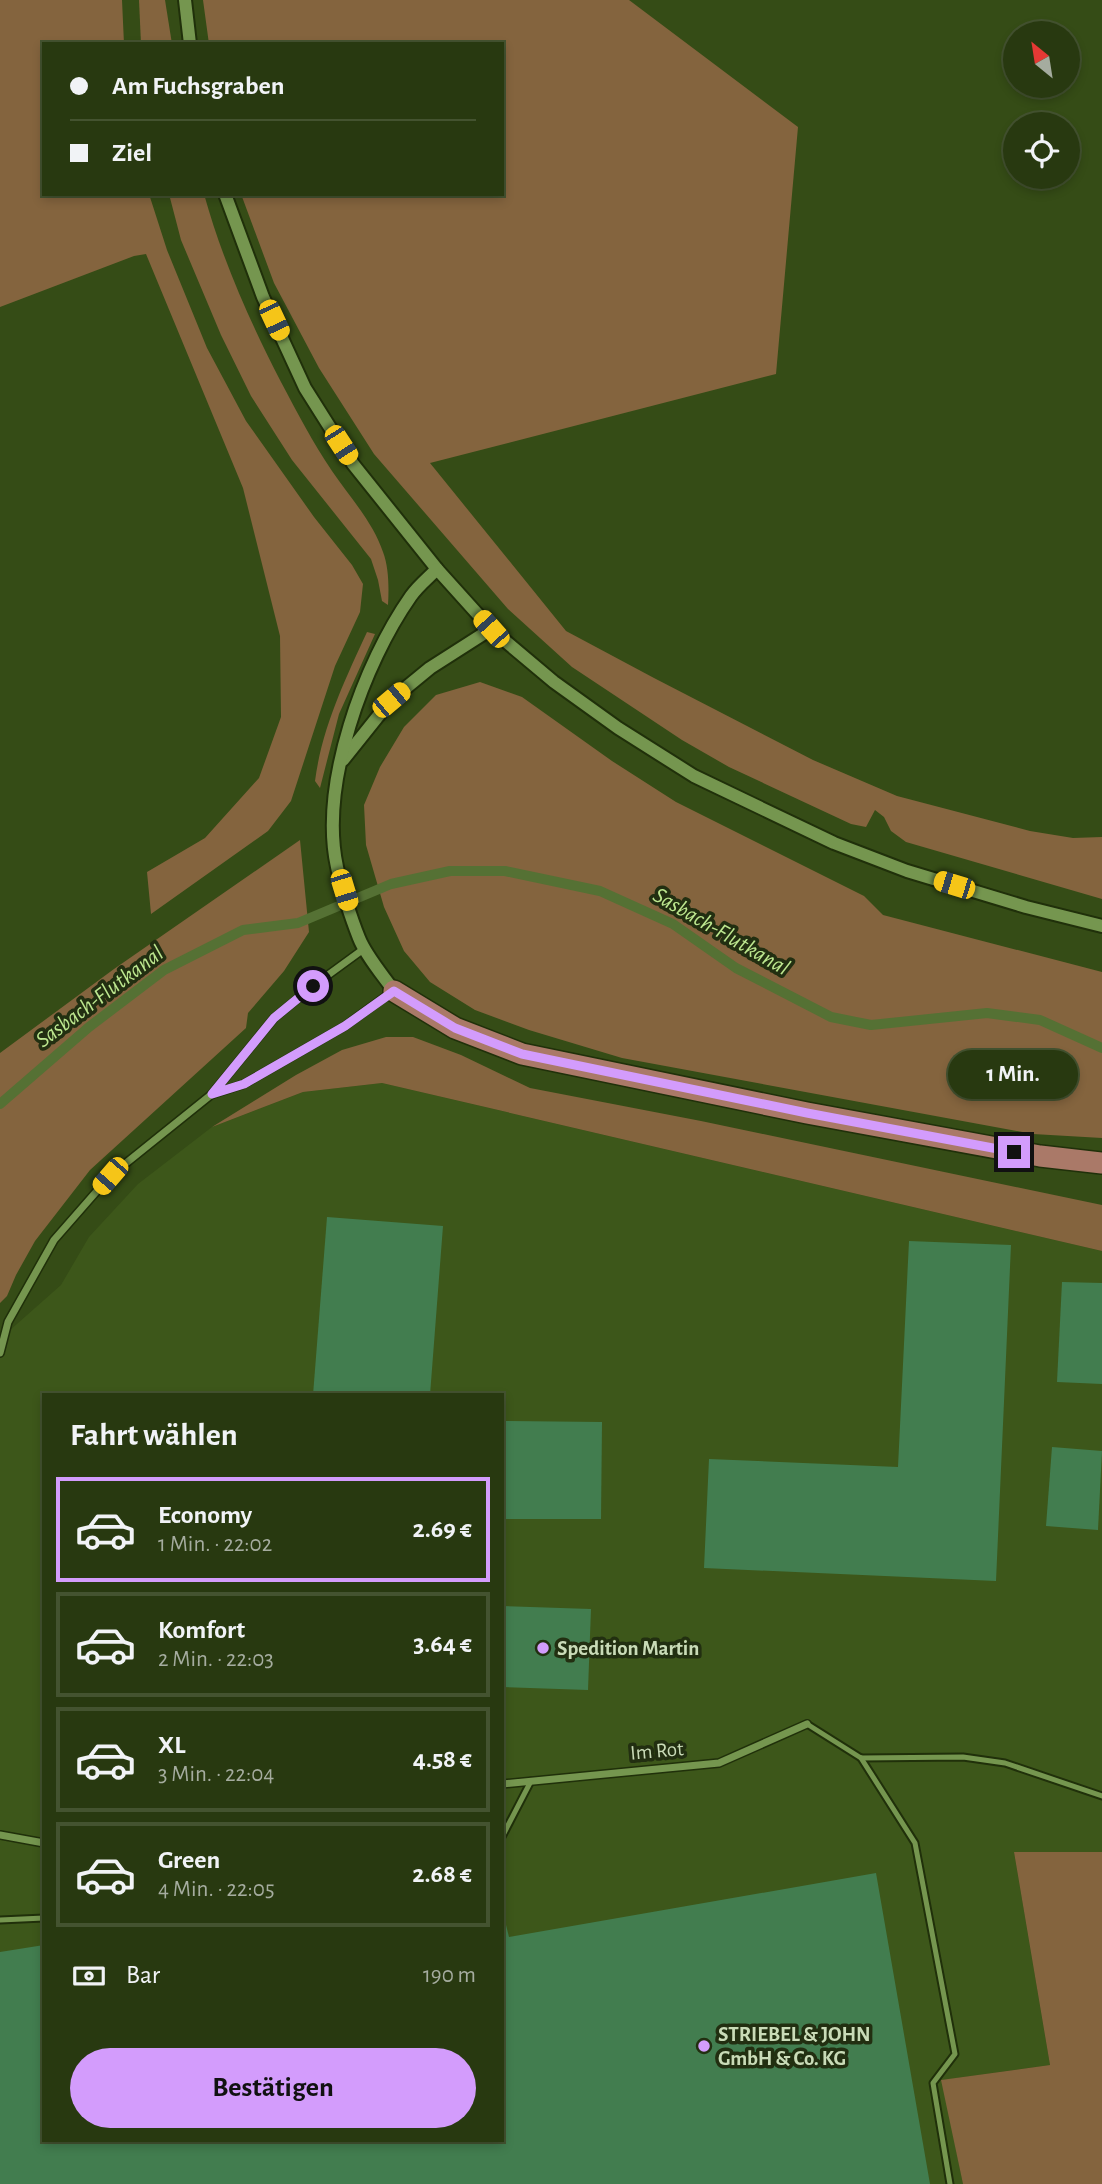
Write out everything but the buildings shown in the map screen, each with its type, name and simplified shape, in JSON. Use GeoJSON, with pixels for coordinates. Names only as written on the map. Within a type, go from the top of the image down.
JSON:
{"type":"FeatureCollection","features":[{"type":"Feature","properties":{"kind":"main road"},"geometry":{"type":"LineString","coordinates":[[394,991],[455,1028],[522,1054],[807,1113],[1040,1156],[1102,1163]]}},
{"type":"Feature","properties":{"kind":"street"},"geometry":{"type":"LineString","coordinates":[[185,0],[190,42]]}},
{"type":"Feature","properties":{"kind":"street"},"geometry":{"type":"LineString","coordinates":[[226,196],[263,297],[305,388],[354,464],[437,569],[491,629],[554,682],[618,728],[694,776],[834,843],[907,871],[1026,907],[1102,926]]}},
{"type":"Feature","properties":{"kind":"street"},"geometry":{"type":"LineString","coordinates":[[212,1094],[244,1084],[345,1026],[394,991],[362,944],[337,866],[333,818],[341,763],[358,700],[379,654],[413,593],[437,569]]}},
{"type":"Feature","properties":{"kind":"street"},"geometry":{"type":"LineString","coordinates":[[341,763],[391,700],[430,667],[491,629]]}},
{"type":"Feature","properties":{"kind":"street"},"geometry":{"type":"LineString","coordinates":[[0,1353],[8,1322],[54,1240],[110,1176],[212,1094],[274,1018],[362,944]]}},
{"type":"Feature","properties":{"kind":"street","name":"Im Rot"},"geometry":{"type":"LineString","coordinates":[[504,1784],[719,1763],[807,1724]]}},
{"type":"Feature","properties":{"kind":"street"},"geometry":{"type":"LineString","coordinates":[[0,1835],[42,1843]]}},
{"type":"Feature","properties":{"kind":"lane"},"geometry":{"type":"LineString","coordinates":[[807,1724],[861,1758],[915,1843],[955,2054],[933,2083],[950,2184]]}},
{"type":"Feature","properties":{"kind":"lane"},"geometry":{"type":"LineString","coordinates":[[861,1758],[963,1757],[1005,1763],[1102,1796]]}},
{"type":"Feature","properties":{"kind":"lane"},"geometry":{"type":"LineString","coordinates":[[504,1833],[532,1780]]}},
{"type":"Feature","properties":{"kind":"lane"},"geometry":{"type":"LineString","coordinates":[[0,1920],[42,1918]]}},
{"type":"Feature","properties":{"kind":"shaded area"},"geometry":{"type":"Polygon","coordinates":[[[0,0],[122,0],[124,42],[42,42],[42,196],[150,196],[167,250],[207,348],[246,421],[314,517],[352,565],[363,584],[360,612],[335,666],[291,801],[268,831],[151,914],[147,872],[205,838],[259,778],[281,717],[280,636],[243,488],[146,254],[134,256],[0,307],[0,0]]]}},
{"type":"Feature","properties":{"kind":"shaded area"},"geometry":{"type":"Polygon","coordinates":[[[139,0],[165,0],[172,42],[141,42],[139,0]]]}},
{"type":"Feature","properties":{"kind":"shaded area"},"geometry":{"type":"Polygon","coordinates":[[[203,0],[629,0],[798,127],[776,374],[430,463],[566,631],[813,760],[897,796],[1030,831],[1073,838],[1102,837],[1102,899],[906,842],[891,831],[884,817],[875,810],[866,827],[851,824],[729,767],[682,740],[572,667],[508,609],[374,454],[319,368],[274,283],[242,196],[504,196],[504,42],[209,42],[203,0]]]}},
{"type":"Feature","properties":{"kind":"shaded area"},"geometry":{"type":"Polygon","coordinates":[[[170,196],[205,196],[228,266],[270,359],[318,450],[379,541],[387,571],[388,605],[382,601],[371,559],[292,460],[251,396],[221,335],[181,240],[170,196]]]}},
{"type":"Feature","properties":{"kind":"shaded area"},"geometry":{"type":"Polygon","coordinates":[[[367,632],[375,634],[339,714],[320,788],[315,781],[323,742],[335,704],[367,632]]]}},
{"type":"Feature","properties":{"kind":"shaded area"},"geometry":{"type":"Polygon","coordinates":[[[480,682],[522,697],[612,761],[676,802],[864,896],[883,915],[1102,972],[1102,1138],[1033,1134],[622,1058],[529,1030],[475,1010],[430,982],[404,951],[384,907],[366,845],[364,805],[380,767],[404,727],[436,695],[480,682]]]}},
{"type":"Feature","properties":{"kind":"shaded area"},"geometry":{"type":"Polygon","coordinates":[[[300,840],[309,932],[284,971],[248,1013],[246,1028],[90,1170],[35,1241],[7,1296],[0,1303],[0,1053],[114,969],[300,840]]]}},
{"type":"Feature","properties":{"kind":"shaded area"},"geometry":{"type":"Polygon","coordinates":[[[386,1037],[413,1037],[461,1055],[530,1088],[1102,1205],[1102,1251],[382,1083],[303,1092],[212,1127],[342,1050],[386,1037]]]}},
{"type":"Feature","properties":{"kind":"shaded area"},"geometry":{"type":"Polygon","coordinates":[[[382,1083],[1102,1251],[1102,1852],[1014,1852],[1050,2065],[942,2080],[963,2184],[0,2184],[0,1339],[61,1285],[89,1237],[138,1184],[212,1127],[303,1092],[382,1083]]]}},
{"type":"Feature","properties":{"kind":"shaded area"},"geometry":{"type":"Polygon","coordinates":[[[1014,1852],[1102,1852],[1102,2184],[963,2184],[941,2080],[1050,2065],[1014,1852]]]}},
{"type":"Feature","properties":{"kind":"waterway","name":"Sasbach-Flutkanal"},"geometry":{"type":"LineString","coordinates":[[0,1104],[89,1027],[164,970],[243,930],[298,923],[391,884],[450,871],[505,871],[600,891],[673,924],[736,968],[831,1017],[871,1025],[987,1013],[1040,1020],[1102,1048]]}},
{"type":"Feature","properties":{"kind":"place","name":"Spedition Martin"},"geometry":{"type":"Point","coordinates":[543,1648]}},
{"type":"Feature","properties":{"kind":"place","name":"STRIEBEL & JOHN GmbH & Co. KG"},"geometry":{"type":"Point","coordinates":[704,2046]}},
{"type":"Feature","properties":{"kind":"route"},"geometry":{"type":"LineString","coordinates":[[313,986],[274,1018],[212,1094],[244,1084],[345,1026],[394,991],[455,1028],[522,1054],[807,1113],[1014,1152]]}}]}
